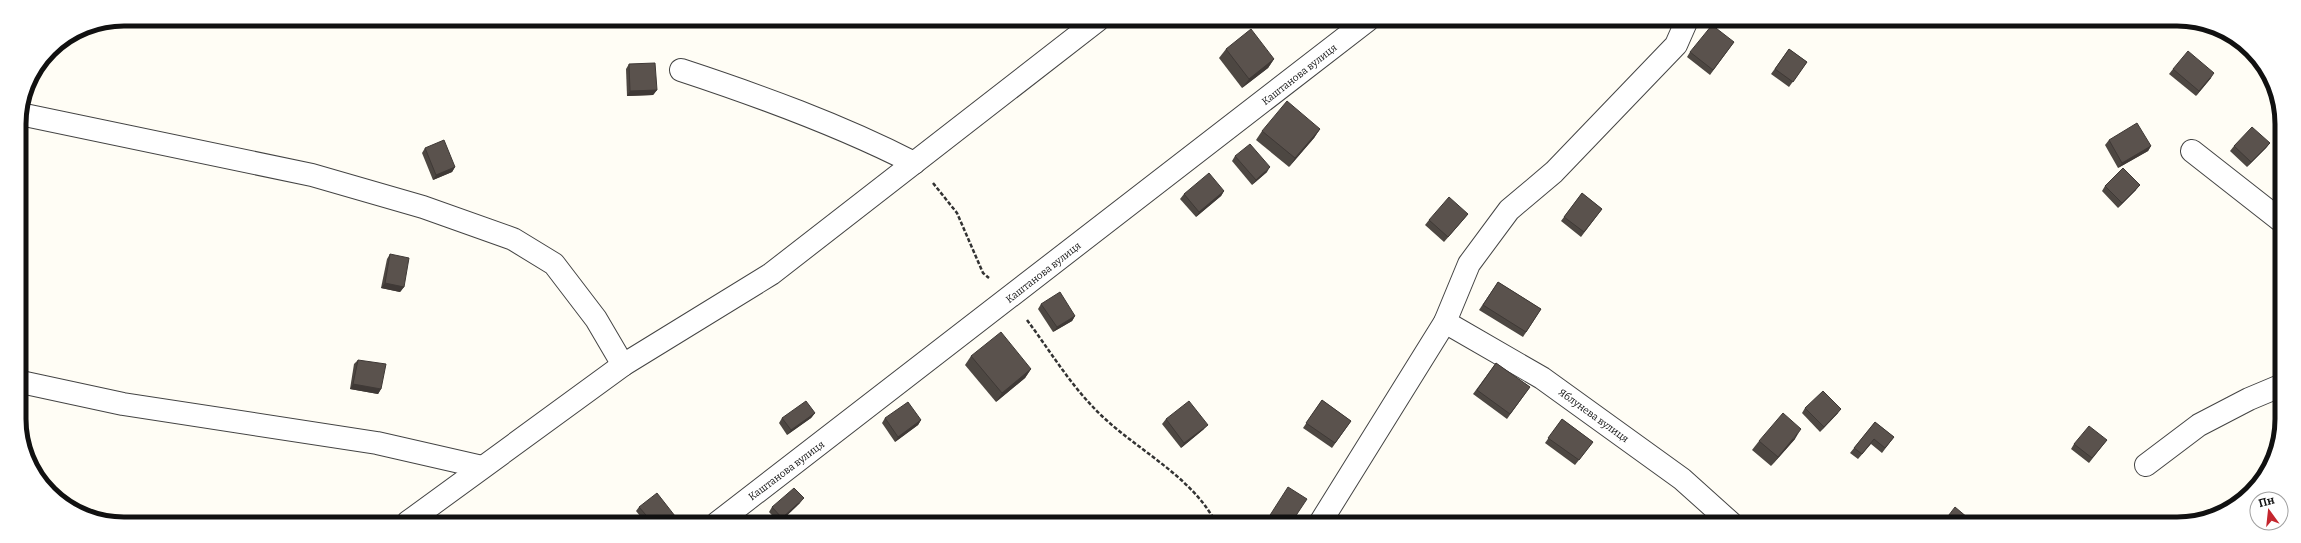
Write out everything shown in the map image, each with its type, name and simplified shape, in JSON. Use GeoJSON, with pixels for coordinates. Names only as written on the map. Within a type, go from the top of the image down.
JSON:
{"type":"FeatureCollection","features":[{"type":"Feature","properties":{"kind":"street"},"geometry":{"type":"LineString","coordinates":[[415,517],[623,365],[771,274],[1090,26]]}},
{"type":"Feature","properties":{"kind":"street","name":"Каштанова вулиця"},"geometry":{"type":"LineString","coordinates":[[723,517],[1010,298],[1360,26]]}},
{"type":"Feature","properties":{"kind":"street"},"geometry":{"type":"LineString","coordinates":[[1324,517],[1445,322],[1469,264],[1509,210],[1554,172],[1676,45],[1684,26]]}},
{"type":"Feature","properties":{"kind":"street"},"geometry":{"type":"LineString","coordinates":[[681,70],[754,95],[884,147],[914,163]]}},
{"type":"Feature","properties":{"kind":"street"},"geometry":{"type":"LineString","coordinates":[[26,115],[312,175],[423,207],[513,239],[554,264],[596,320],[623,365]]}},
{"type":"Feature","properties":{"kind":"street"},"geometry":{"type":"LineString","coordinates":[[2192,151],[2275,216]]}},
{"type":"Feature","properties":{"kind":"street","name":"Яблунева вулиця"},"geometry":{"type":"LineString","coordinates":[[1445,322],[1542,378],[1682,480],[1724,517]]}},
{"type":"Feature","properties":{"kind":"street"},"geometry":{"type":"LineString","coordinates":[[26,383],[123,404],[377,443],[482,467]]}},
{"type":"Feature","properties":{"kind":"street"},"geometry":{"type":"LineString","coordinates":[[2146,465],[2199,425],[2249,399],[2275,388]]}},
{"type":"Feature","properties":{"kind":"path"},"geometry":{"type":"LineString","coordinates":[[914,163],[941,191],[957,213],[984,273],[1010,298],[1093,407],[1181,482],[1209,510],[1213,517]]}},
{"type":"Feature","properties":{"kind":"building"},"geometry":{"type":"Polygon","coordinates":[[[1711,26],[1713,26],[1734,42],[1713,70],[1690,52],[1711,26]]]}},
{"type":"Feature","properties":{"kind":"building"},"geometry":{"type":"Polygon","coordinates":[[[1251,29],[1274,59],[1249,79],[1226,49],[1251,29]]]}},
{"type":"Feature","properties":{"kind":"building"},"geometry":{"type":"Polygon","coordinates":[[[1789,49],[1807,62],[1793,82],[1775,69],[1789,49]]]}},
{"type":"Feature","properties":{"kind":"building"},"geometry":{"type":"Polygon","coordinates":[[[2188,51],[2214,73],[2199,91],[2173,69],[2188,51]]]}},
{"type":"Feature","properties":{"kind":"building"},"geometry":{"type":"Polygon","coordinates":[[[655,63],[657,90],[630,91],[629,64],[655,63]]]}},
{"type":"Feature","properties":{"kind":"building"},"geometry":{"type":"Polygon","coordinates":[[[1287,101],[1320,129],[1295,158],[1262,131],[1287,101]]]}},
{"type":"Feature","properties":{"kind":"building"},"geometry":{"type":"Polygon","coordinates":[[[2137,123],[2151,146],[2122,163],[2109,140],[2137,123]]]}},
{"type":"Feature","properties":{"kind":"building"},"geometry":{"type":"Polygon","coordinates":[[[2252,127],[2270,143],[2251,162],[2234,146],[2252,127]]]}},
{"type":"Feature","properties":{"kind":"building"},"geometry":{"type":"Polygon","coordinates":[[[444,140],[455,167],[436,175],[425,148],[444,140]]]}},
{"type":"Feature","properties":{"kind":"building"},"geometry":{"type":"Polygon","coordinates":[[[1250,144],[1270,167],[1256,180],[1235,156],[1250,144]]]}},
{"type":"Feature","properties":{"kind":"building"},"geometry":{"type":"Polygon","coordinates":[[[2123,168],[2140,185],[2122,203],[2105,186],[2123,168]]]}},
{"type":"Feature","properties":{"kind":"building"},"geometry":{"type":"Polygon","coordinates":[[[1209,173],[1224,191],[1199,212],[1184,194],[1209,173]]]}},
{"type":"Feature","properties":{"kind":"building"},"geometry":{"type":"Polygon","coordinates":[[[1582,193],[1602,209],[1584,232],[1564,217],[1582,193]]]}},
{"type":"Feature","properties":{"kind":"building"},"geometry":{"type":"Polygon","coordinates":[[[1449,197],[1468,214],[1448,237],[1429,220],[1449,197]]]}},
{"type":"Feature","properties":{"kind":"building"},"geometry":{"type":"Polygon","coordinates":[[[390,254],[409,258],[404,287],[385,283],[390,254]]]}},
{"type":"Feature","properties":{"kind":"building"},"geometry":{"type":"Polygon","coordinates":[[[1498,282],[1541,309],[1526,332],[1483,305],[1498,282]]]}},
{"type":"Feature","properties":{"kind":"building"},"geometry":{"type":"Polygon","coordinates":[[[1060,292],[1075,316],[1057,327],[1041,304],[1060,292]]]}},
{"type":"Feature","properties":{"kind":"building"},"geometry":{"type":"Polygon","coordinates":[[[1001,332],[1031,369],[1002,393],[971,356],[1001,332]]]}},
{"type":"Feature","properties":{"kind":"building"},"geometry":{"type":"Polygon","coordinates":[[[358,360],[386,364],[381,389],[353,384],[358,360]]]}},
{"type":"Feature","properties":{"kind":"building"},"geometry":{"type":"Polygon","coordinates":[[[1496,363],[1530,387],[1510,414],[1477,390],[1496,363]]]}},
{"type":"Feature","properties":{"kind":"building"},"geometry":{"type":"Polygon","coordinates":[[[1823,391],[1841,409],[1824,427],[1805,408],[1823,391]]]}},
{"type":"Feature","properties":{"kind":"building"},"geometry":{"type":"Polygon","coordinates":[[[1322,400],[1351,421],[1335,443],[1306,423],[1322,400]]]}},
{"type":"Feature","properties":{"kind":"building"},"geometry":{"type":"Polygon","coordinates":[[[806,401],[815,413],[791,430],[782,418],[806,401]]]}},
{"type":"Feature","properties":{"kind":"building"},"geometry":{"type":"Polygon","coordinates":[[[1189,401],[1208,425],[1184,443],[1166,419],[1189,401]]]}},
{"type":"Feature","properties":{"kind":"building"},"geometry":{"type":"Polygon","coordinates":[[[908,402],[921,420],[898,437],[885,418],[908,402]]]}},
{"type":"Feature","properties":{"kind":"building"},"geometry":{"type":"Polygon","coordinates":[[[1783,413],[1801,429],[1778,457],[1759,441],[1783,413]]]}},
{"type":"Feature","properties":{"kind":"building"},"geometry":{"type":"Polygon","coordinates":[[[1562,419],[1593,442],[1579,460],[1548,438],[1562,419]]]}},
{"type":"Feature","properties":{"kind":"building"},"geometry":{"type":"Polygon","coordinates":[[[1875,422],[1894,437],[1885,448],[1874,439],[1862,454],[1854,448],[1875,422]]]}},
{"type":"Feature","properties":{"kind":"building"},"geometry":{"type":"Polygon","coordinates":[[[2089,426],[2107,440],[2092,458],[2074,444],[2089,426]]]}},
{"type":"Feature","properties":{"kind":"building"},"geometry":{"type":"Polygon","coordinates":[[[1288,487],[1307,499],[1295,517],[1269,517],[1288,487]]]}},
{"type":"Feature","properties":{"kind":"building"},"geometry":{"type":"Polygon","coordinates":[[[794,488],[804,498],[783,517],[781,517],[772,507],[794,488]]]}},
{"type":"Feature","properties":{"kind":"building"},"geometry":{"type":"Polygon","coordinates":[[[657,493],[675,516],[648,517],[639,507],[657,493]]]}},
{"type":"Feature","properties":{"kind":"building"},"geometry":{"type":"Polygon","coordinates":[[[1955,507],[1967,517],[1947,517],[1955,507]]]}}]}
